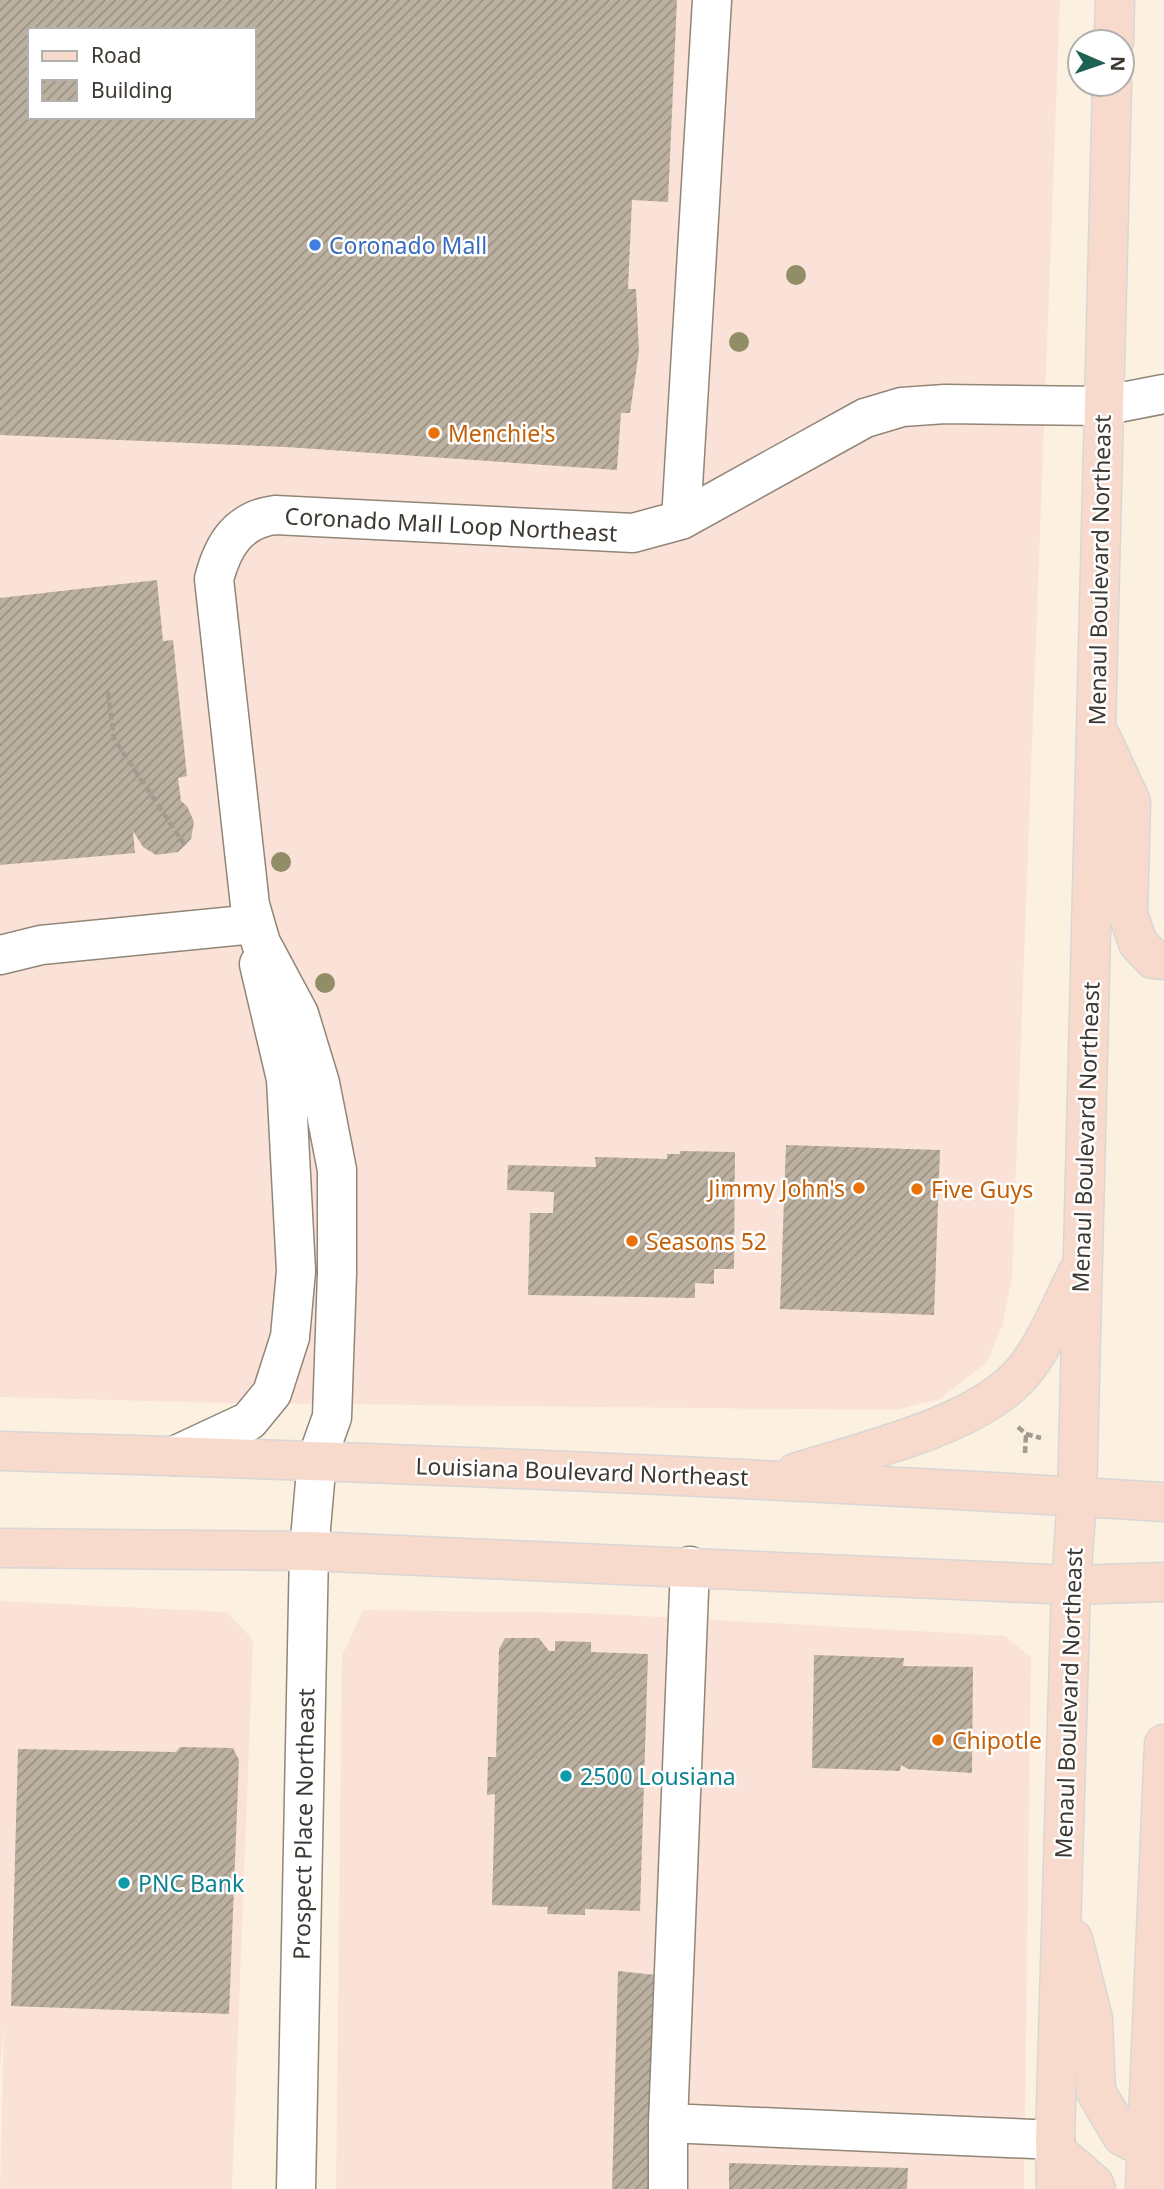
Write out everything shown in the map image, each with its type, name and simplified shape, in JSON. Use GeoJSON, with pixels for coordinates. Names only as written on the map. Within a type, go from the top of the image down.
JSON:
{"type":"FeatureCollection","features":[{"type":"Feature","properties":{"kind":"main road"},"geometry":{"type":"LineString","coordinates":[[1114,28],[1115,0]]}},
{"type":"Feature","properties":{"kind":"main road","name":"Menaul Boulevard Northeast"},"geometry":{"type":"LineString","coordinates":[[1056,2189],[1061,1893],[1071,1585],[1077,1497],[1112,98]]}},
{"type":"Feature","properties":{"kind":"main road"},"geometry":{"type":"LineString","coordinates":[[1097,729],[1131,802],[1128,914],[1138,943],[1153,959],[1164,960]]}},
{"type":"Feature","properties":{"kind":"main road"},"geometry":{"type":"LineString","coordinates":[[773,1479],[907,1437],[959,1417],[1002,1394],[1028,1366],[1081,1267]]}},
{"type":"Feature","properties":{"kind":"main road","name":"Louisiana Boulevard Northeast"},"geometry":{"type":"LineString","coordinates":[[0,1451],[317,1459],[773,1479],[1164,1503]]}},
{"type":"Feature","properties":{"kind":"main road"},"geometry":{"type":"LineString","coordinates":[[0,1548],[309,1551],[1071,1585],[1164,1582]]}},
{"type":"Feature","properties":{"kind":"main road"},"geometry":{"type":"LineString","coordinates":[[1145,2189],[1155,2150],[1164,1744]]}},
{"type":"Feature","properties":{"kind":"main road"},"geometry":{"type":"LineString","coordinates":[[1061,1893],[1093,2019],[1096,2092],[1122,2136],[1155,2150]]}},
{"type":"Feature","properties":{"kind":"main road"},"geometry":{"type":"LineString","coordinates":[[1056,2145],[1096,2189]]}},
{"type":"Feature","properties":{"kind":"street"},"geometry":{"type":"LineString","coordinates":[[681,520],[712,0]]}},
{"type":"Feature","properties":{"kind":"street","name":"Coronado Mall Loop Northeast"},"geometry":{"type":"LineString","coordinates":[[255,924],[246,884],[214,598],[214,579],[219,559],[228,541],[242,526],[258,517],[275,515],[633,533],[681,520],[865,418],[902,407],[945,404],[1102,406],[1164,394]]}},
{"type":"Feature","properties":{"kind":"street"},"geometry":{"type":"LineString","coordinates":[[0,955],[41,945],[255,924],[261,977],[286,1079],[296,1270],[290,1338],[272,1393],[249,1421],[174,1456]]}},
{"type":"Feature","properties":{"kind":"street","name":"Prospect Place Northeast"},"geometry":{"type":"LineString","coordinates":[[255,924],[261,943],[299,1014],[320,1083],[337,1170],[332,1417],[317,1459],[309,1551],[296,2189]]}},
{"type":"Feature","properties":{"kind":"street"},"geometry":{"type":"LineString","coordinates":[[668,2189],[668,2123],[690,1566]]}},
{"type":"Feature","properties":{"kind":"street"},"geometry":{"type":"LineString","coordinates":[[668,2123],[1056,2145]]}},
{"type":"Feature","properties":{"kind":"path"},"geometry":{"type":"LineString","coordinates":[[108,692],[114,739],[186,847]]}},
{"type":"Feature","properties":{"kind":"path"},"geometry":{"type":"LineString","coordinates":[[1016,1426],[1026,1434],[1043,1439]]}},
{"type":"Feature","properties":{"kind":"path"},"geometry":{"type":"LineString","coordinates":[[1025,1453],[1026,1434]]}},
{"type":"Feature","properties":{"kind":"shaded area"},"geometry":{"type":"Polygon","coordinates":[[[0,0],[1060,0],[1012,1278],[1002,1327],[987,1362],[940,1399],[895,1410],[225,1403],[0,1397],[0,0]]]}},
{"type":"Feature","properties":{"kind":"shaded area"},"geometry":{"type":"Polygon","coordinates":[[[0,1601],[227,1612],[253,1640],[232,2189],[0,2189],[4,2026],[0,2067],[0,1601]]]}},
{"type":"Feature","properties":{"kind":"shaded area"},"geometry":{"type":"Polygon","coordinates":[[[363,1610],[588,1613],[1005,1636],[1031,1657],[1024,2189],[336,2189],[342,1656],[363,1610]]]}},
{"type":"Feature","properties":{"kind":"building","name":"Coronado Mall"},"geometry":{"type":"Polygon","coordinates":[[[0,0],[677,0],[668,202],[632,200],[628,289],[636,289],[639,351],[630,413],[621,413],[617,470],[286,447],[0,435],[0,0]]]}},
{"type":"Feature","properties":{"kind":"building"},"geometry":{"type":"Polygon","coordinates":[[[157,580],[163,641],[173,640],[187,776],[178,778],[181,801],[187,806],[194,822],[191,839],[178,852],[156,855],[143,847],[133,831],[135,853],[0,865],[0,598],[157,580]]]}},
{"type":"Feature","properties":{"kind":"building"},"geometry":{"type":"Polygon","coordinates":[[[786,1145],[940,1150],[934,1315],[780,1309],[786,1145]]]}},
{"type":"Feature","properties":{"kind":"building","name":"Seasons 52"},"geometry":{"type":"Polygon","coordinates":[[[680,1151],[735,1152],[734,1269],[714,1269],[714,1284],[695,1283],[695,1298],[528,1295],[530,1213],[553,1213],[554,1192],[507,1190],[508,1165],[596,1167],[595,1157],[667,1159],[667,1154],[680,1154],[680,1151]]]}},
{"type":"Feature","properties":{"kind":"building","name":"2500 Lousiana"},"geometry":{"type":"Polygon","coordinates":[[[505,1638],[539,1638],[549,1651],[555,1651],[555,1641],[591,1642],[591,1652],[648,1654],[640,1911],[585,1909],[585,1915],[547,1914],[548,1907],[492,1905],[495,1794],[487,1795],[488,1757],[496,1757],[499,1649],[505,1638]]]}},
{"type":"Feature","properties":{"kind":"building"},"geometry":{"type":"Polygon","coordinates":[[[814,1655],[904,1658],[903,1666],[973,1667],[972,1773],[908,1769],[901,1765],[900,1771],[812,1768],[814,1655]]]}},
{"type":"Feature","properties":{"kind":"building","name":"PNC Bank"},"geometry":{"type":"Polygon","coordinates":[[[180,1747],[233,1748],[239,1760],[229,2014],[11,2006],[18,1749],[176,1752],[180,1747]]]}},
{"type":"Feature","properties":{"kind":"building"},"geometry":{"type":"Polygon","coordinates":[[[618,1971],[656,1975],[649,2189],[612,2189],[618,1971]]]}},
{"type":"Feature","properties":{"kind":"building"},"geometry":{"type":"Polygon","coordinates":[[[729,2163],[908,2168],[907,2189],[729,2189],[729,2163]]]}},
{"type":"Feature","properties":{"kind":"place","name":"Coronado Mall"},"geometry":{"type":"Point","coordinates":[315,245]}},
{"type":"Feature","properties":{"kind":"place","name":"Menchie's"},"geometry":{"type":"Point","coordinates":[434,433]}},
{"type":"Feature","properties":{"kind":"place","name":"Jimmy John's"},"geometry":{"type":"Point","coordinates":[859,1188]}},
{"type":"Feature","properties":{"kind":"place","name":"Five Guys"},"geometry":{"type":"Point","coordinates":[917,1189]}},
{"type":"Feature","properties":{"kind":"place","name":"Seasons 52"},"geometry":{"type":"Point","coordinates":[632,1241]}},
{"type":"Feature","properties":{"kind":"place","name":"Chipotle"},"geometry":{"type":"Point","coordinates":[938,1740]}},
{"type":"Feature","properties":{"kind":"place","name":"2500 Lousiana"},"geometry":{"type":"Point","coordinates":[566,1776]}},
{"type":"Feature","properties":{"kind":"place","name":"PNC Bank"},"geometry":{"type":"Point","coordinates":[124,1883]}}]}
